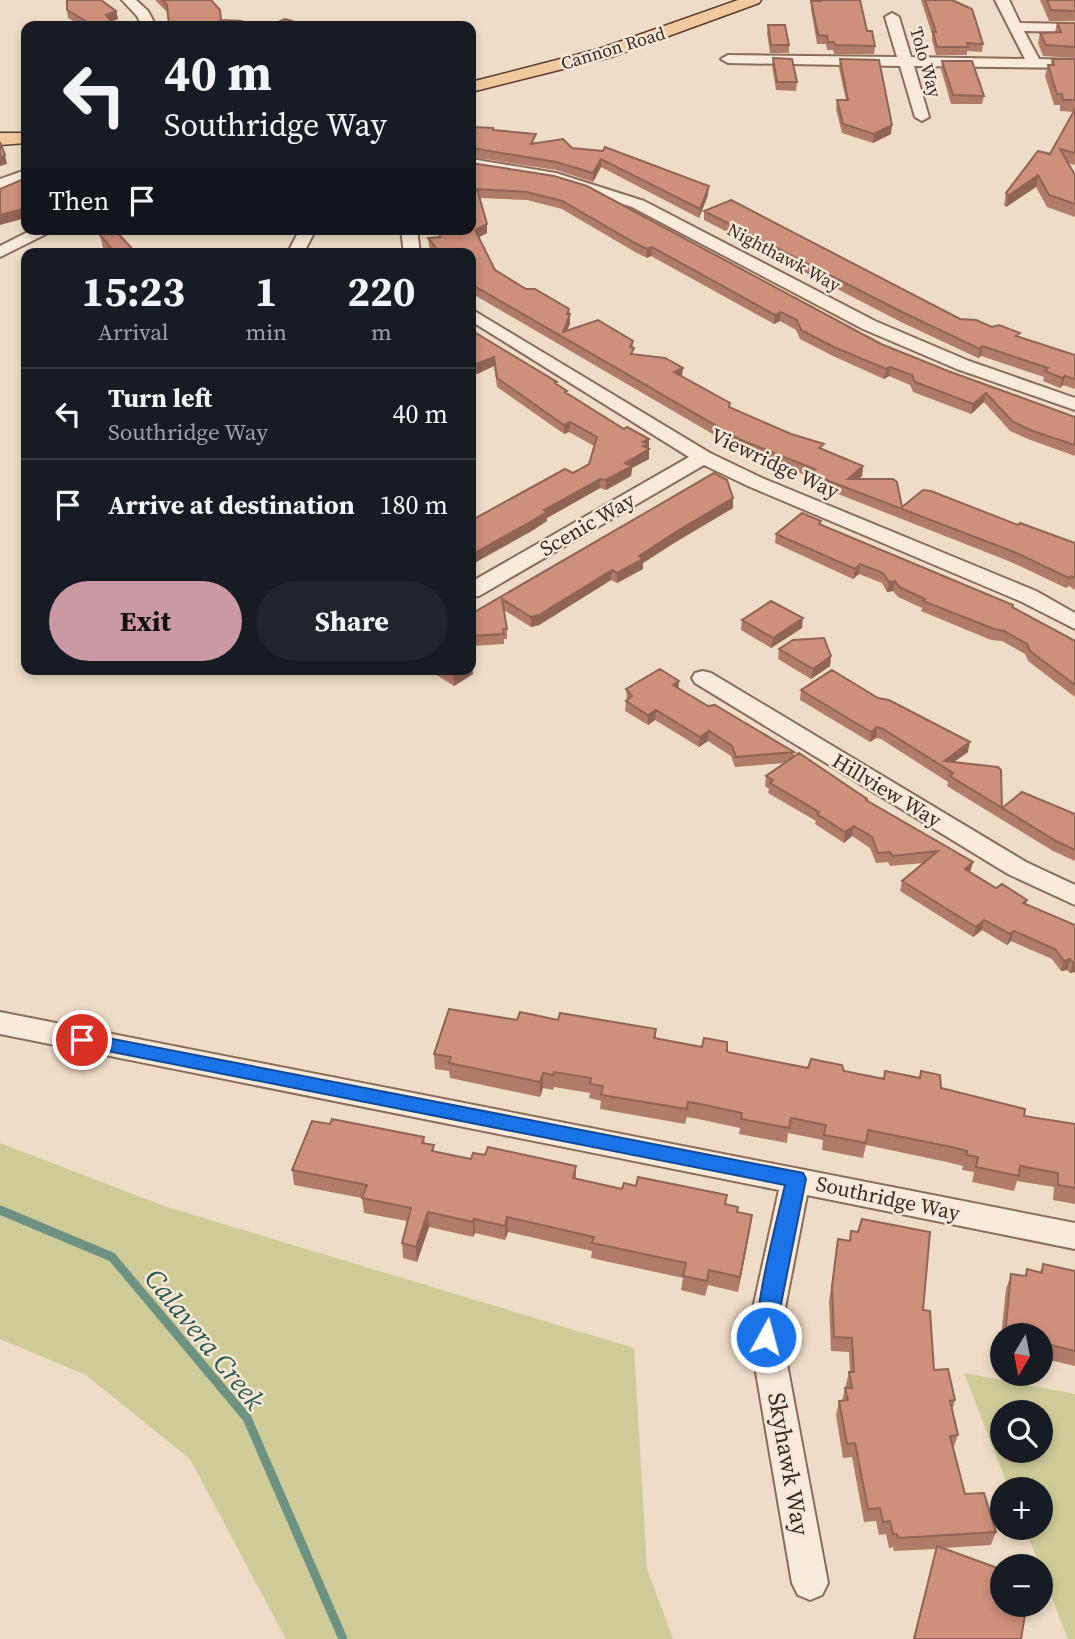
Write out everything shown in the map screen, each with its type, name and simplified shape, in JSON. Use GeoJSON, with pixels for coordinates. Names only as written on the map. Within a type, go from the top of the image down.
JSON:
{"type":"FeatureCollection","features":[{"type":"Feature","properties":{"kind":"main road","name":"Cannon Road"},"geometry":{"type":"LineString","coordinates":[[476,74],[589,44],[716,0]]}},
{"type":"Feature","properties":{"kind":"main road","name":"Cannon Road"},"geometry":{"type":"LineString","coordinates":[[476,86],[605,53],[753,0]]}},
{"type":"Feature","properties":{"kind":"main road"},"geometry":{"type":"LineString","coordinates":[[0,128],[21,127]]}},
{"type":"Feature","properties":{"kind":"main road"},"geometry":{"type":"LineString","coordinates":[[0,139],[21,138]]}},
{"type":"Feature","properties":{"kind":"street"},"geometry":{"type":"LineString","coordinates":[[129,0],[146,21]]}},
{"type":"Feature","properties":{"kind":"street"},"geometry":{"type":"LineString","coordinates":[[1002,0],[1034,64]]}},
{"type":"Feature","properties":{"kind":"street","name":"Tolo Way"},"geometry":{"type":"LineString","coordinates":[[892,17],[922,117]]}},
{"type":"Feature","properties":{"kind":"street"},"geometry":{"type":"LineString","coordinates":[[1016,27],[1075,28]]}},
{"type":"Feature","properties":{"kind":"street"},"geometry":{"type":"LineString","coordinates":[[728,59],[1075,64]]}},
{"type":"Feature","properties":{"kind":"street","name":"Nighthawk Way"},"geometry":{"type":"LineString","coordinates":[[476,165],[530,170],[601,188],[638,204],[869,325],[962,365],[1075,404]]}},
{"type":"Feature","properties":{"kind":"street"},"geometry":{"type":"LineString","coordinates":[[0,184],[21,178]]}},
{"type":"Feature","properties":{"kind":"street"},"geometry":{"type":"LineString","coordinates":[[0,252],[35,235]]}},
{"type":"Feature","properties":{"kind":"street","name":"Viewridge Way"},"geometry":{"type":"LineString","coordinates":[[476,317],[704,457],[755,482],[1028,596],[1075,622]]}},
{"type":"Feature","properties":{"kind":"street","name":"Scenic Way"},"geometry":{"type":"LineString","coordinates":[[476,588],[704,457]]}},
{"type":"Feature","properties":{"kind":"street","name":"Hillview Way"},"geometry":{"type":"LineString","coordinates":[[703,678],[1017,868],[1075,896]]}},
{"type":"Feature","properties":{"kind":"street","name":"Southridge Way"},"geometry":{"type":"LineString","coordinates":[[0,1023],[1075,1236]]}},
{"type":"Feature","properties":{"kind":"street","name":"Skyhawk Way"},"geometry":{"type":"LineString","coordinates":[[796,1179],[768,1313],[766,1337],[810,1583]]}},
{"type":"Feature","properties":{"kind":"shaded area"},"geometry":{"type":"Polygon","coordinates":[[[0,1143],[164,1206],[634,1348],[647,1569],[673,1639],[286,1639],[190,1459],[86,1375],[0,1339],[0,1143]]]}},
{"type":"Feature","properties":{"kind":"shaded area"},"geometry":{"type":"Polygon","coordinates":[[[964,1373],[990,1378],[990,1386],[1033,1386],[1075,1394],[1075,1639],[1068,1639],[1053,1600],[1053,1554],[1035,1554],[1030,1540],[1053,1540],[1053,1477],[1004,1477],[999,1463],[1053,1463],[1053,1400],[990,1400],[990,1440],[964,1373]]]}},
{"type":"Feature","properties":{"kind":"building"},"geometry":{"type":"Polygon","coordinates":[[[67,0],[101,0],[116,11],[106,15],[111,21],[86,21],[67,10],[67,0]]]}},
{"type":"Feature","properties":{"kind":"building"},"geometry":{"type":"Polygon","coordinates":[[[162,0],[211,0],[220,10],[221,20],[242,21],[169,21],[167,5],[162,0]]]}},
{"type":"Feature","properties":{"kind":"building"},"geometry":{"type":"Polygon","coordinates":[[[860,0],[867,31],[872,31],[875,46],[835,45],[834,42],[828,42],[827,36],[818,35],[811,1],[860,0]]]}},
{"type":"Feature","properties":{"kind":"building"},"geometry":{"type":"Polygon","coordinates":[[[925,0],[952,0],[972,9],[983,44],[937,47],[933,32],[936,32],[925,0]]]}},
{"type":"Feature","properties":{"kind":"building"},"geometry":{"type":"Polygon","coordinates":[[[1047,0],[1075,0],[1075,11],[1051,10],[1047,0]]]}},
{"type":"Feature","properties":{"kind":"building"},"geometry":{"type":"Polygon","coordinates":[[[1057,23],[1075,23],[1075,47],[1046,45],[1040,33],[1061,32],[1057,23]]]}},
{"type":"Feature","properties":{"kind":"building"},"geometry":{"type":"Polygon","coordinates":[[[768,25],[785,25],[789,45],[771,45],[768,25]]]}},
{"type":"Feature","properties":{"kind":"building"},"geometry":{"type":"Polygon","coordinates":[[[773,58],[792,59],[797,82],[777,82],[773,58]]]}},
{"type":"Feature","properties":{"kind":"building"},"geometry":{"type":"Polygon","coordinates":[[[840,59],[879,60],[892,125],[874,134],[843,124],[837,100],[848,100],[840,59]]]}},
{"type":"Feature","properties":{"kind":"building"},"geometry":{"type":"Polygon","coordinates":[[[1052,59],[1075,59],[1075,100],[1063,100],[1062,94],[1057,94],[1048,65],[1054,65],[1052,59]]]}},
{"type":"Feature","properties":{"kind":"building"},"geometry":{"type":"Polygon","coordinates":[[[942,61],[972,61],[984,96],[953,95],[942,61]]]}},
{"type":"Feature","properties":{"kind":"building"},"geometry":{"type":"Polygon","coordinates":[[[1075,109],[1075,153],[1060,149],[1075,175],[1075,204],[1049,195],[1038,175],[1008,196],[1006,193],[1038,151],[1050,154],[1075,109]]]}},
{"type":"Feature","properties":{"kind":"building"},"geometry":{"type":"Polygon","coordinates":[[[476,127],[536,134],[531,144],[563,139],[572,148],[603,151],[605,147],[709,186],[700,209],[601,159],[593,173],[556,162],[476,149],[476,127]]]}},
{"type":"Feature","properties":{"kind":"building"},"geometry":{"type":"Polygon","coordinates":[[[0,142],[5,155],[0,157],[0,142]]]}},
{"type":"Feature","properties":{"kind":"building"},"geometry":{"type":"Polygon","coordinates":[[[476,164],[554,176],[587,186],[881,344],[1075,417],[1075,445],[1012,421],[986,393],[973,404],[915,382],[912,375],[890,367],[886,369],[834,347],[801,330],[797,320],[781,312],[775,315],[652,247],[647,249],[635,243],[562,201],[527,192],[477,189],[487,224],[476,230],[476,164]]]}},
{"type":"Feature","properties":{"kind":"building"},"geometry":{"type":"Polygon","coordinates":[[[21,180],[21,209],[0,215],[0,189],[21,180]]]}},
{"type":"Feature","properties":{"kind":"building"},"geometry":{"type":"Polygon","coordinates":[[[731,200],[960,319],[976,320],[992,327],[999,325],[1020,333],[1016,336],[1075,355],[1075,379],[1065,376],[1062,378],[1045,371],[1048,368],[982,346],[980,349],[704,211],[731,200]]]}},
{"type":"Feature","properties":{"kind":"building"},"geometry":{"type":"Polygon","coordinates":[[[476,232],[495,270],[526,289],[535,289],[569,309],[567,314],[570,314],[563,332],[598,320],[633,341],[631,354],[665,358],[683,368],[674,372],[730,403],[729,407],[791,434],[824,444],[819,448],[863,466],[848,479],[893,479],[897,482],[902,507],[923,490],[931,491],[1018,525],[1020,523],[1075,543],[1075,578],[1069,578],[1014,552],[829,481],[811,472],[815,469],[741,440],[476,287],[476,248],[436,248],[428,238],[476,235],[476,232]]]}},
{"type":"Feature","properties":{"kind":"building"},"geometry":{"type":"Polygon","coordinates":[[[100,235],[120,235],[131,248],[111,248],[100,235]]]}},
{"type":"Feature","properties":{"kind":"building"},"geometry":{"type":"Polygon","coordinates":[[[476,333],[557,382],[555,383],[567,391],[565,392],[624,429],[627,427],[649,439],[643,442],[647,444],[643,446],[649,449],[625,463],[632,466],[606,480],[600,479],[476,552],[476,518],[565,469],[573,473],[589,464],[597,437],[570,422],[564,425],[497,378],[494,357],[476,364],[476,333]]]}},
{"type":"Feature","properties":{"kind":"building"},"geometry":{"type":"Polygon","coordinates":[[[714,473],[727,480],[733,498],[639,556],[643,559],[617,573],[612,570],[539,615],[531,617],[502,599],[507,629],[503,629],[504,634],[476,636],[476,611],[714,473]]]}},
{"type":"Feature","properties":{"kind":"building"},"geometry":{"type":"Polygon","coordinates":[[[802,513],[821,521],[819,524],[1013,605],[1012,607],[1075,641],[1075,685],[1030,651],[1027,644],[1004,631],[923,601],[925,599],[899,587],[895,581],[889,582],[883,573],[860,564],[855,569],[776,534],[802,513]]]}},
{"type":"Feature","properties":{"kind":"building"},"geometry":{"type":"Polygon","coordinates":[[[771,601],[803,618],[773,638],[742,620],[771,601]]]}},
{"type":"Feature","properties":{"kind":"building"},"geometry":{"type":"Polygon","coordinates":[[[824,638],[831,656],[813,669],[779,649],[793,640],[824,638]]]}},
{"type":"Feature","properties":{"kind":"building"},"geometry":{"type":"Polygon","coordinates":[[[660,669],[679,681],[673,685],[708,706],[715,705],[794,752],[736,757],[732,746],[709,731],[700,737],[656,710],[648,715],[626,701],[632,696],[626,689],[660,669]]]}},
{"type":"Feature","properties":{"kind":"building"},"geometry":{"type":"Polygon","coordinates":[[[832,670],[878,698],[889,700],[970,742],[944,761],[998,767],[1001,770],[1002,808],[950,776],[953,773],[883,729],[877,727],[871,732],[801,690],[832,670]]]}},
{"type":"Feature","properties":{"kind":"building"},"geometry":{"type":"Polygon","coordinates":[[[799,753],[866,800],[973,862],[965,869],[996,888],[1002,884],[1027,900],[1023,903],[1075,925],[1075,962],[1070,959],[1064,961],[1055,949],[1014,931],[1010,934],[984,920],[976,927],[902,881],[938,851],[892,856],[890,852],[878,853],[872,837],[854,826],[845,832],[817,814],[819,812],[770,783],[773,780],[766,776],[799,753]]]}},
{"type":"Feature","properties":{"kind":"building"},"geometry":{"type":"Polygon","coordinates":[[[1022,792],[1075,814],[1075,850],[1056,841],[1002,808],[1022,792]]]}},
{"type":"Feature","properties":{"kind":"building"},"geometry":{"type":"Polygon","coordinates":[[[449,1009],[517,1020],[520,1012],[558,1020],[560,1013],[656,1029],[654,1038],[702,1047],[704,1038],[727,1042],[727,1052],[808,1068],[811,1059],[842,1065],[844,1071],[884,1079],[885,1071],[920,1078],[921,1071],[940,1075],[941,1088],[1025,1109],[1024,1116],[1075,1124],[1075,1188],[1058,1185],[1058,1173],[1020,1166],[1019,1176],[976,1167],[978,1157],[966,1155],[967,1151],[868,1130],[866,1143],[824,1135],[826,1125],[791,1118],[789,1128],[741,1119],[742,1113],[700,1104],[688,1102],[687,1109],[601,1095],[603,1086],[590,1084],[591,1078],[554,1072],[553,1075],[543,1073],[540,1082],[449,1063],[451,1057],[434,1054],[449,1009]]]}},
{"type":"Feature","properties":{"kind":"building"},"geometry":{"type":"Polygon","coordinates":[[[332,1119],[424,1137],[422,1143],[434,1145],[432,1151],[471,1159],[473,1153],[485,1155],[488,1147],[576,1166],[573,1178],[622,1189],[624,1183],[636,1186],[638,1177],[727,1195],[725,1204],[738,1207],[737,1212],[752,1215],[740,1277],[709,1270],[707,1281],[683,1276],[686,1263],[592,1243],[594,1237],[507,1217],[505,1226],[428,1212],[416,1247],[402,1243],[411,1208],[362,1198],[367,1185],[292,1170],[312,1121],[330,1124],[332,1119]]]}},
{"type":"Feature","properties":{"kind":"building"},"geometry":{"type":"Polygon","coordinates":[[[862,1219],[930,1232],[923,1310],[930,1311],[934,1370],[948,1369],[955,1400],[950,1401],[958,1435],[950,1436],[965,1494],[984,1493],[990,1512],[990,1532],[898,1538],[897,1534],[893,1534],[890,1521],[883,1522],[880,1508],[868,1509],[855,1443],[847,1444],[839,1401],[848,1400],[845,1388],[852,1388],[849,1372],[854,1372],[852,1338],[834,1337],[832,1287],[838,1239],[850,1241],[851,1231],[858,1232],[862,1219]]]}},
{"type":"Feature","properties":{"kind":"building"},"geometry":{"type":"Polygon","coordinates":[[[1043,1264],[1075,1271],[1075,1351],[1054,1346],[1054,1323],[1006,1323],[1011,1274],[1026,1276],[1027,1269],[1042,1273],[1043,1264]]]}},
{"type":"Feature","properties":{"kind":"building"},"geometry":{"type":"Polygon","coordinates":[[[937,1546],[990,1565],[990,1617],[1025,1617],[1021,1639],[914,1639],[937,1546]]]}},
{"type":"Feature","properties":{"kind":"waterway","name":"Calavera Creek"},"geometry":{"type":"LineString","coordinates":[[0,1210],[112,1257],[247,1418],[343,1639]]}},
{"type":"Feature","properties":{"kind":"route"},"geometry":{"type":"LineString","coordinates":[[82,1040],[796,1179],[768,1313],[766,1337]]}}]}
